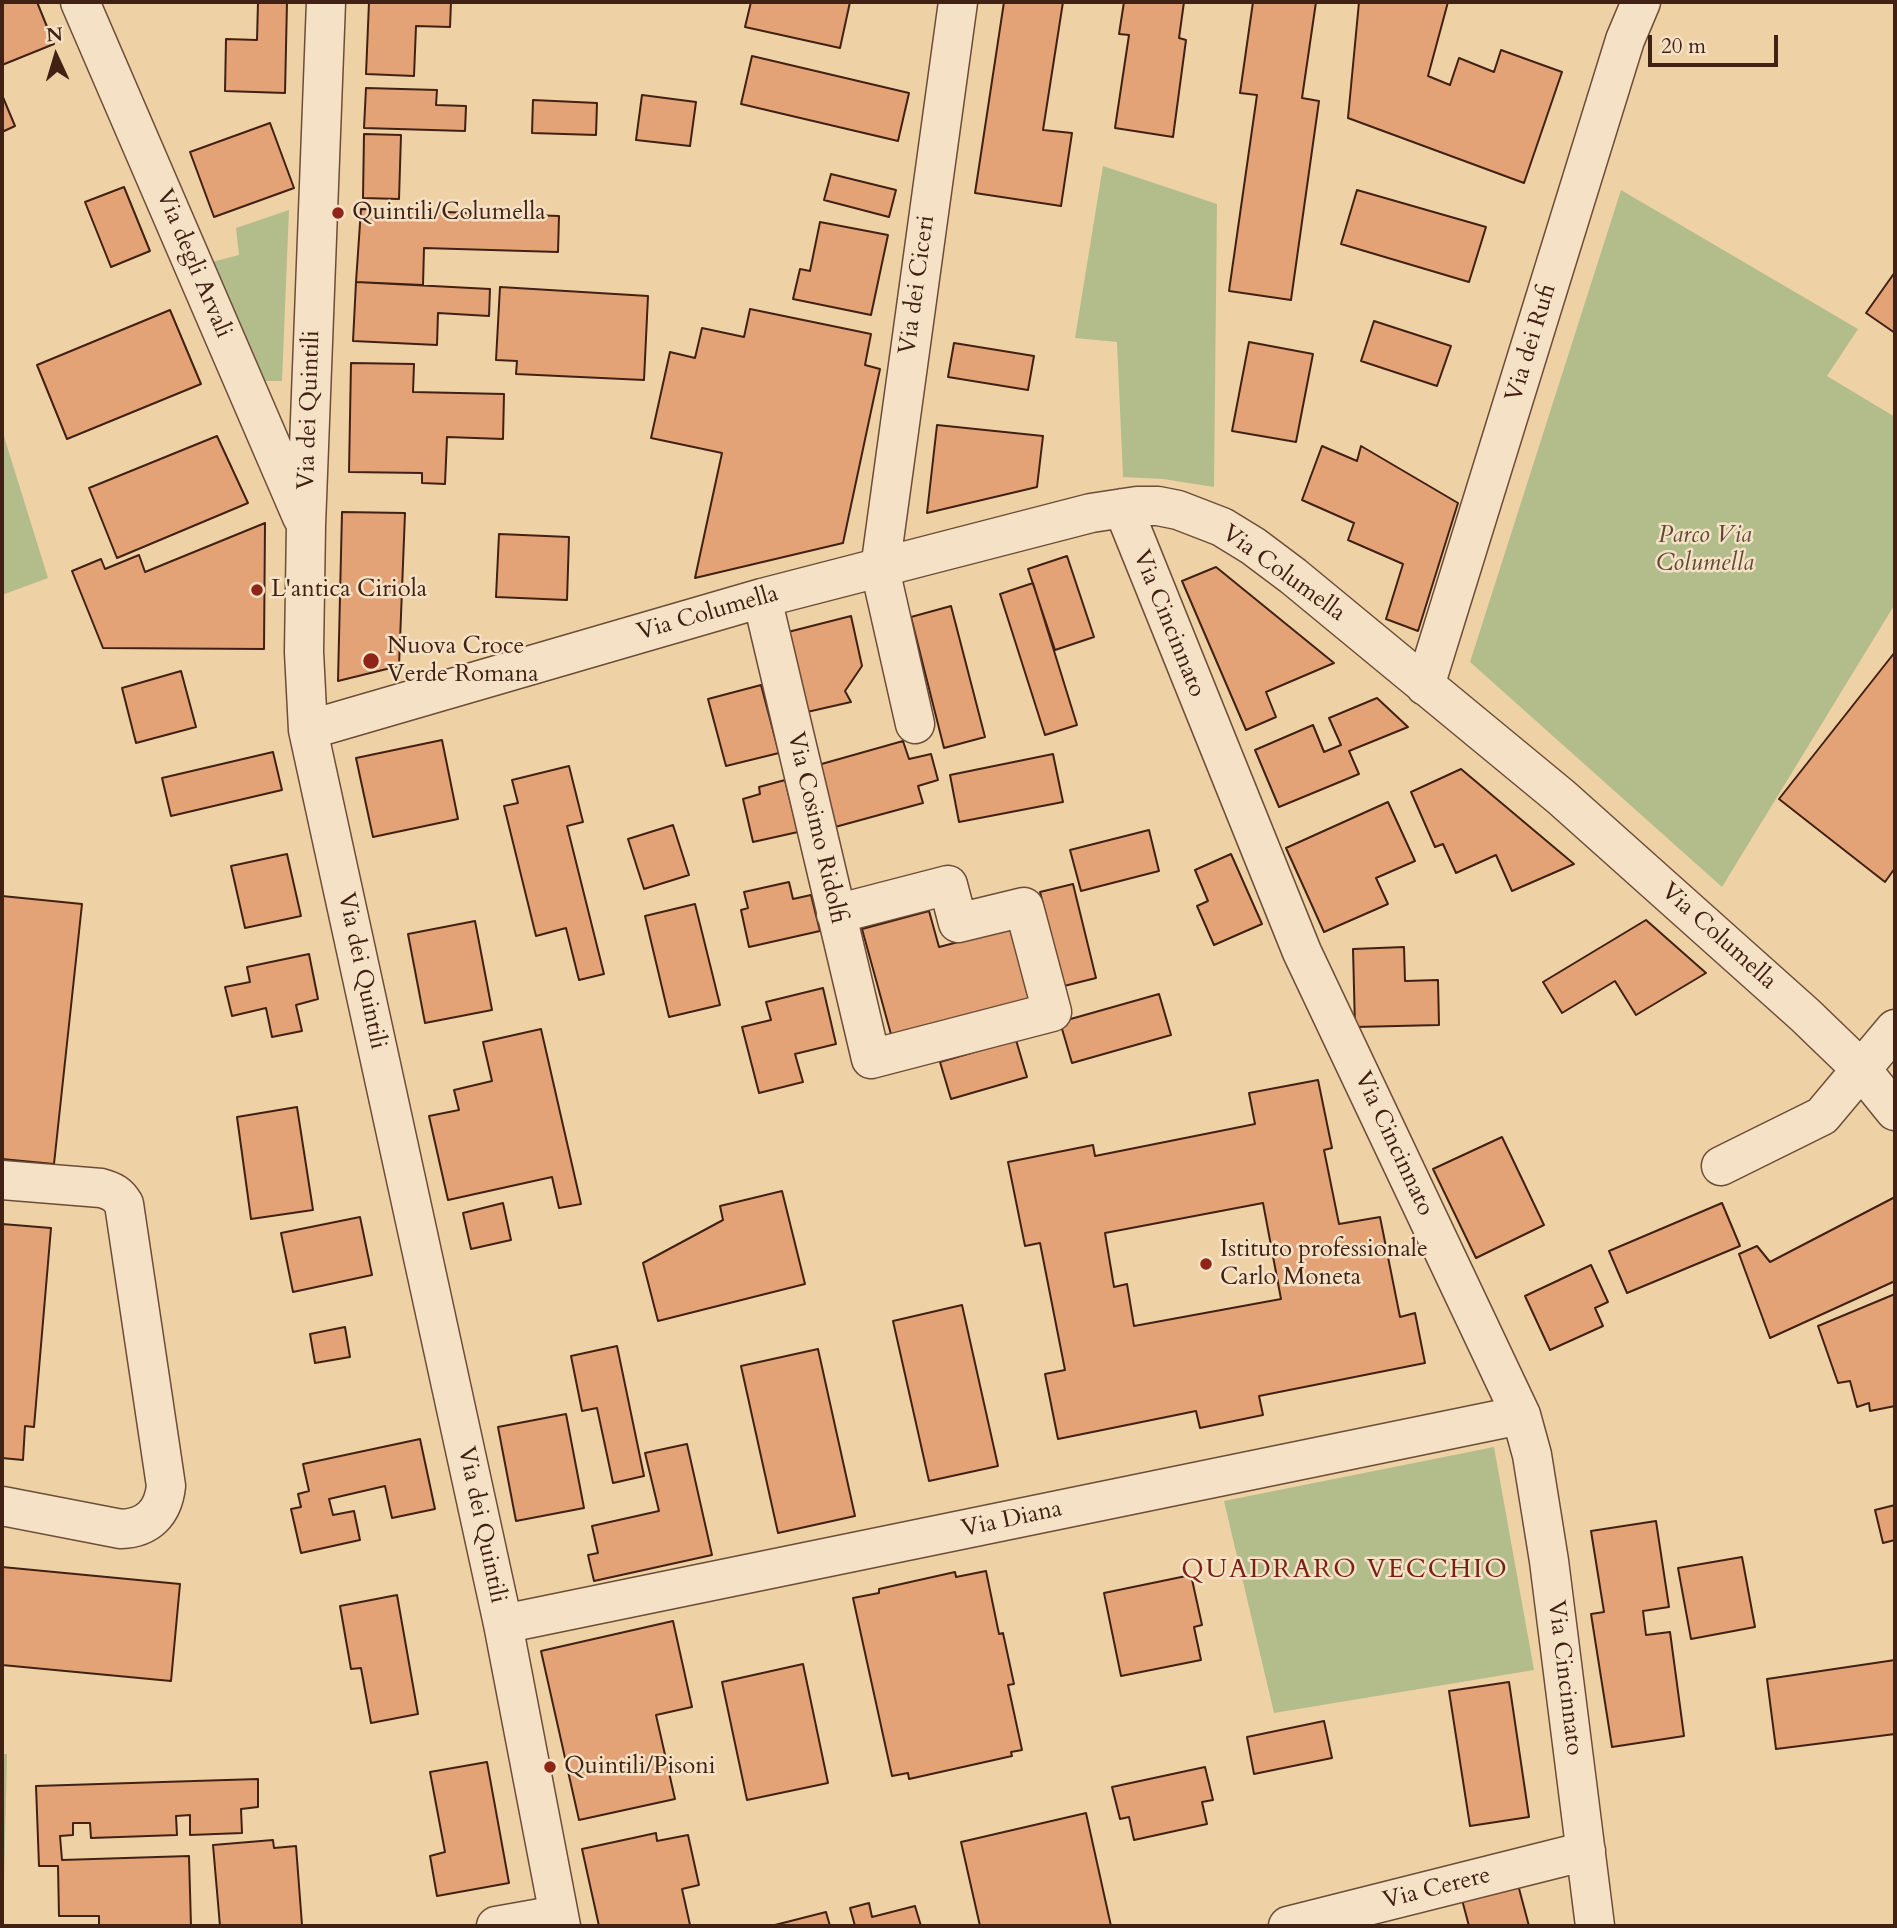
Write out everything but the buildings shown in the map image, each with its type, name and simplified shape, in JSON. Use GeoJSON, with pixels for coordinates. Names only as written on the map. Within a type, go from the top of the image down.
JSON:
{"type":"FeatureCollection","features":[{"type":"Feature","properties":{"kind":"street","name":"Via degli Arvali"},"geometry":{"type":"LineString","coordinates":[[80,2],[306,526]]}},
{"type":"Feature","properties":{"kind":"street","name":"Via dei Quintili"},"geometry":{"type":"LineString","coordinates":[[326,2],[306,526],[304,652],[308,730],[503,1624],[560,1920]]}},
{"type":"Feature","properties":{"kind":"street","name":"Via dei Ciceri"},"geometry":{"type":"LineString","coordinates":[[880,569],[958,2]]}},
{"type":"Feature","properties":{"kind":"street","name":"Via dei Rufi"},"geometry":{"type":"LineString","coordinates":[[1425,686],[1625,40],[1642,2]]}},
{"type":"Feature","properties":{"kind":"street","name":"Via Columella"},"geometry":{"type":"LineString","coordinates":[[308,730],[762,598],[1065,518],[1123,508],[1158,506],[1178,510],[1222,527],[1253,545],[1561,797],[1805,1015],[1861,1069],[1895,1111]]}},
{"type":"Feature","properties":{"kind":"street","name":"Via Cincinnato"},"geometry":{"type":"LineString","coordinates":[[1123,508],[1142,561],[1302,952],[1521,1415],[1532,1455],[1549,1561],[1595,1926]]}},
{"type":"Feature","properties":{"kind":"street"},"geometry":{"type":"LineString","coordinates":[[880,569],[915,724]]}},
{"type":"Feature","properties":{"kind":"street","name":"Via Cosimo Ridolfi"},"geometry":{"type":"LineString","coordinates":[[762,598],[836,914],[871,1059],[1052,1012],[1024,907],[958,923],[948,885],[836,914]]}},
{"type":"Feature","properties":{"kind":"street"},"geometry":{"type":"LineString","coordinates":[[1721,1166],[1822,1116],[1895,1029]]}},
{"type":"Feature","properties":{"kind":"street"},"geometry":{"type":"LineString","coordinates":[[2,1180],[101,1188],[116,1193],[124,1204],[166,1486],[165,1498],[155,1517],[134,1528],[121,1529],[2,1506]]}},
{"type":"Feature","properties":{"kind":"street","name":"Via Diana"},"geometry":{"type":"LineString","coordinates":[[503,1624],[1521,1415]]}},
{"type":"Feature","properties":{"kind":"street","name":"Via Cerere"},"geometry":{"type":"LineString","coordinates":[[1288,1926],[1586,1851]]}},
{"type":"Feature","properties":{"kind":"street"},"geometry":{"type":"LineString","coordinates":[[496,1926],[560,1920]]}},
{"type":"Feature","properties":{"kind":"green space"},"geometry":{"type":"Polygon","coordinates":[[[1103,166],[1217,204],[1214,487],[1163,479],[1123,477],[1117,342],[1075,338],[1103,166]]]}},
{"type":"Feature","properties":{"kind":"green space","name":"Parco Via Columella"},"geometry":{"type":"Polygon","coordinates":[[[1621,190],[1858,329],[1827,376],[1895,417],[1895,604],[1722,887],[1470,662],[1621,190]]]}},
{"type":"Feature","properties":{"kind":"green space"},"geometry":{"type":"Polygon","coordinates":[[[289,210],[282,381],[258,381],[212,262],[239,255],[236,228],[289,210]]]}},
{"type":"Feature","properties":{"kind":"green space"},"geometry":{"type":"Polygon","coordinates":[[[2,430],[48,578],[2,595],[2,430]]]}},
{"type":"Feature","properties":{"kind":"green space"},"geometry":{"type":"Polygon","coordinates":[[[1494,1447],[1534,1670],[1274,1713],[1224,1501],[1494,1447]]]}},
{"type":"Feature","properties":{"kind":"green space"},"geometry":{"type":"Polygon","coordinates":[[[2,1754],[7,1754],[3,1926],[2,1754]]]}},
{"type":"Feature","properties":{"kind":"place","name":"Quintili/Columella"},"geometry":{"type":"Point","coordinates":[338,213]}},
{"type":"Feature","properties":{"kind":"place","name":"L'antica Ciriola"},"geometry":{"type":"Point","coordinates":[257,590]}},
{"type":"Feature","properties":{"kind":"place","name":"Nuova Croce Verde Romana"},"geometry":{"type":"Point","coordinates":[371,661]}},
{"type":"Feature","properties":{"kind":"place","name":"Istituto professionale Carlo Moneta"},"geometry":{"type":"Point","coordinates":[1206,1264]}},
{"type":"Feature","properties":{"kind":"place","name":"Quintili/Pisoni"},"geometry":{"type":"Point","coordinates":[550,1767]}},
{"type":"Feature","properties":{"kind":"district","name":"QUADRARO VECCHIO"},"geometry":{"type":"Point","coordinates":[1345,1571]}}]}
